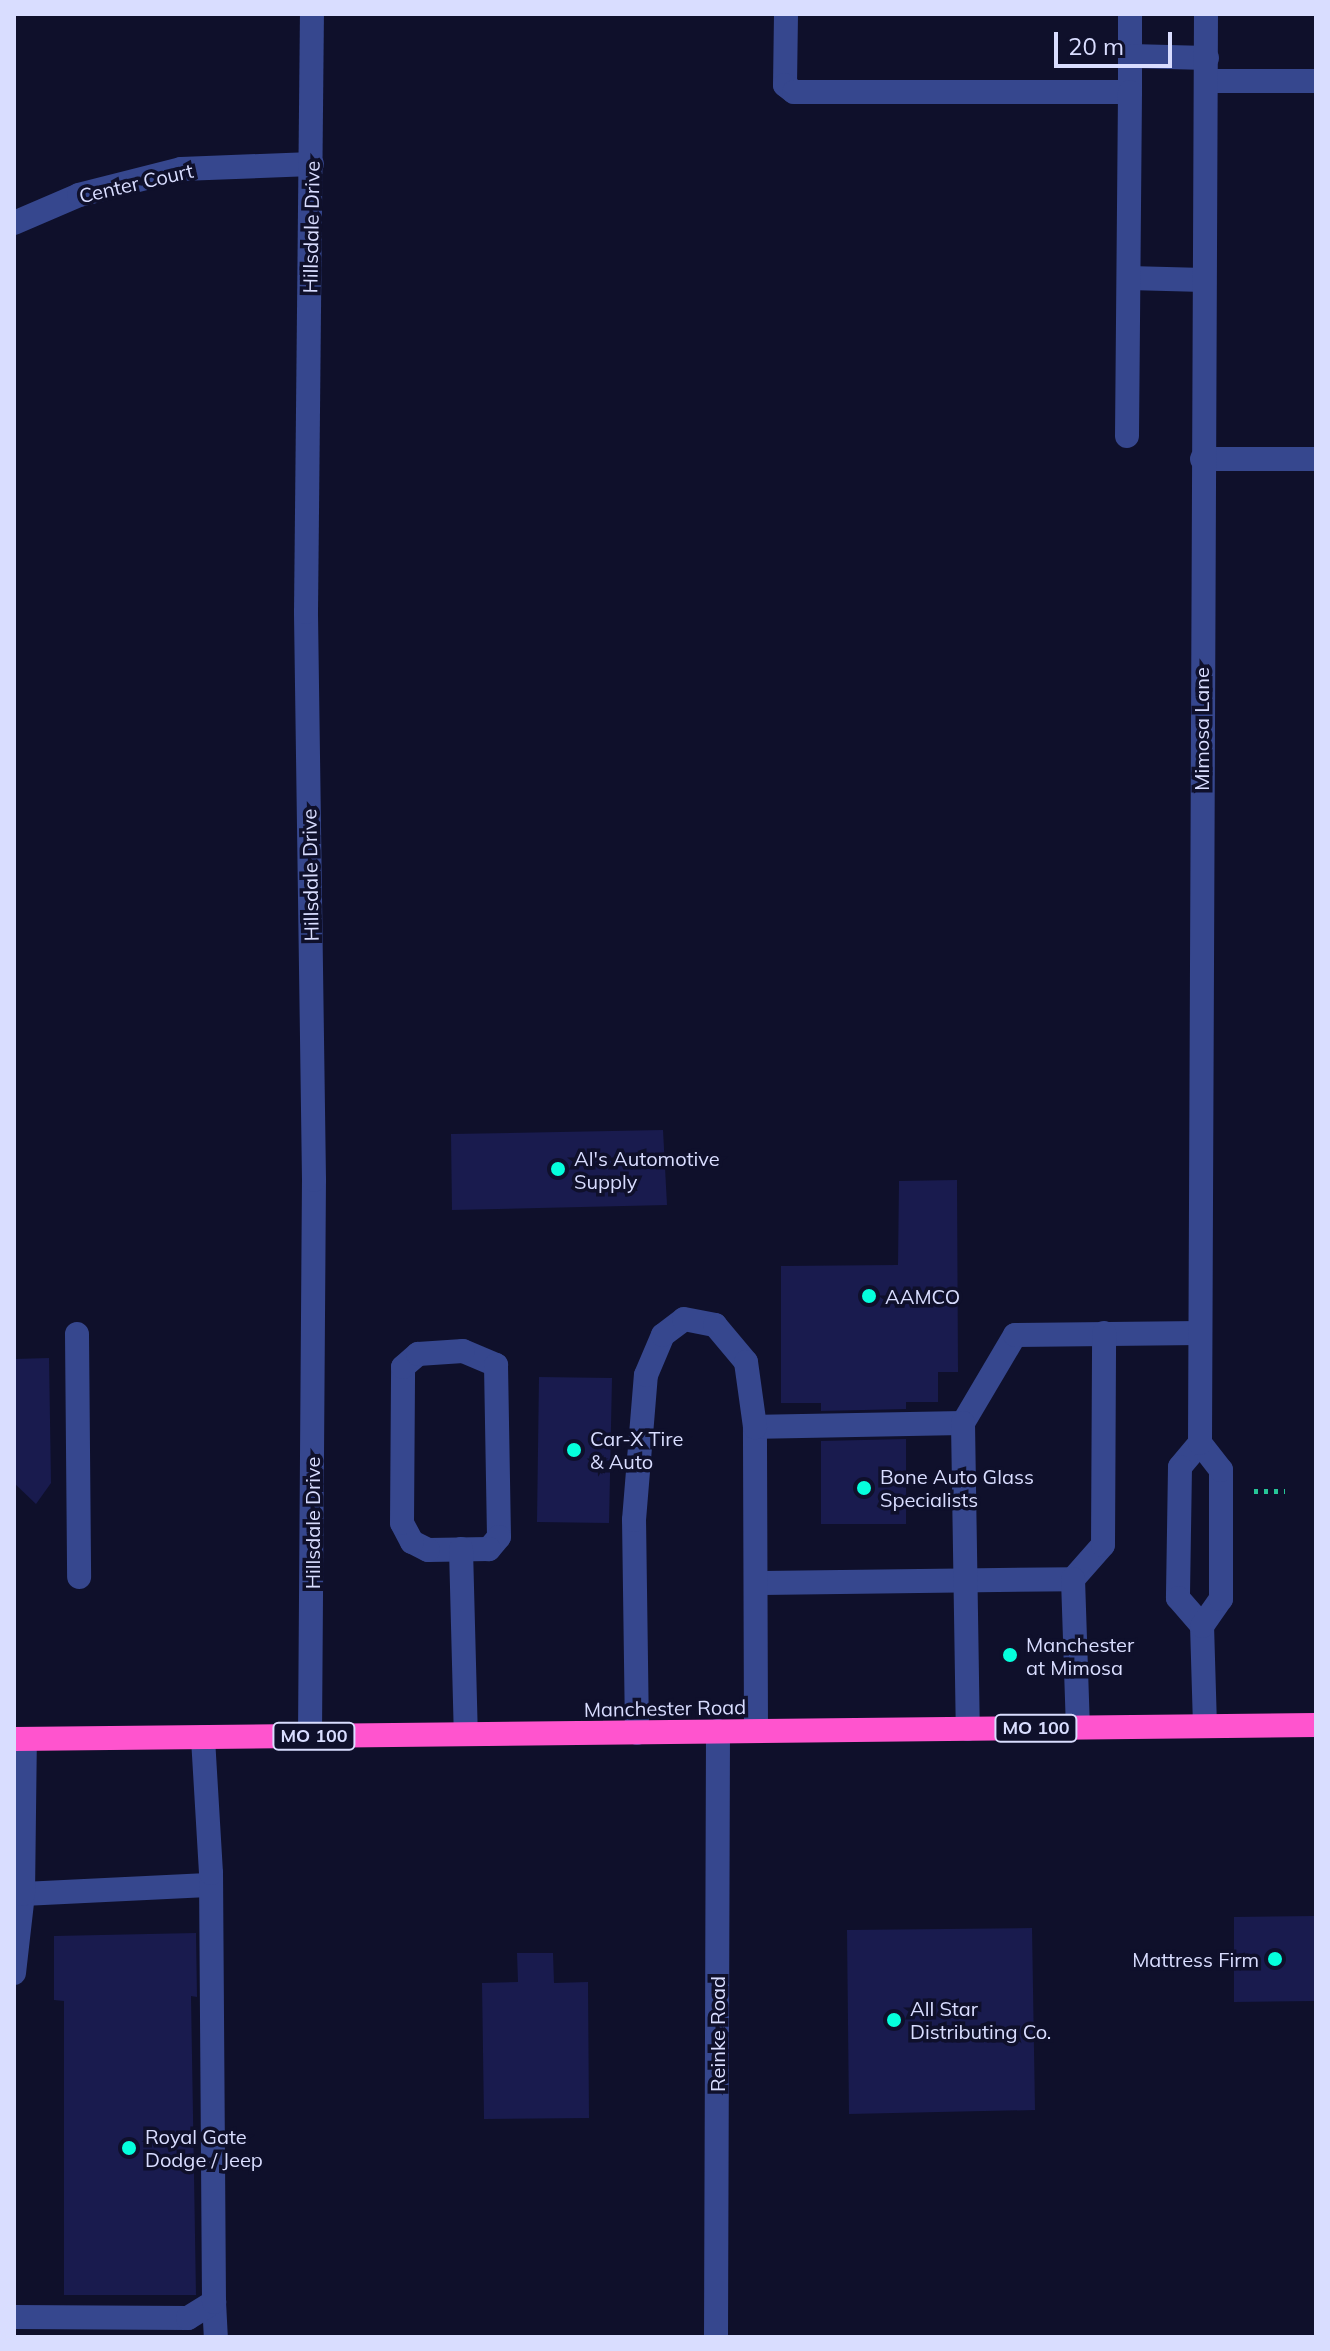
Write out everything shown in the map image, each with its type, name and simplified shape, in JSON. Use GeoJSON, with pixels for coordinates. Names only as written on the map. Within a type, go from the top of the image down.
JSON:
{"type":"FeatureCollection","features":[{"type":"Feature","properties":{"kind":"highway","name":"Manchester Road"},"geometry":{"type":"LineString","coordinates":[[19,1739],[1316,1725]]}},
{"type":"Feature","properties":{"kind":"street","name":"Hillsdale Drive"},"geometry":{"type":"LineString","coordinates":[[310,1736],[314,1180],[306,612],[312,14]]}},
{"type":"Feature","properties":{"kind":"street"},"geometry":{"type":"LineString","coordinates":[[786,14],[785,85],[794,92],[1130,92]]}},
{"type":"Feature","properties":{"kind":"street"},"geometry":{"type":"LineString","coordinates":[[1127,436],[1130,14]]}},
{"type":"Feature","properties":{"kind":"street","name":"Mimosa Lane"},"geometry":{"type":"LineString","coordinates":[[1200,1443],[1206,14]]}},
{"type":"Feature","properties":{"kind":"street"},"geometry":{"type":"LineString","coordinates":[[1131,56],[1207,69],[1316,81]]}},
{"type":"Feature","properties":{"kind":"street","name":"Center Court"},"geometry":{"type":"LineString","coordinates":[[14,223],[79,195],[181,169],[312,164]]}},
{"type":"Feature","properties":{"kind":"street"},"geometry":{"type":"LineString","coordinates":[[1129,278],[1204,280]]}},
{"type":"Feature","properties":{"kind":"street"},"geometry":{"type":"LineString","coordinates":[[1202,459],[1316,459]]}},
{"type":"Feature","properties":{"kind":"street"},"geometry":{"type":"LineString","coordinates":[[637,1733],[634,1520],[646,1375],[663,1335],[684,1319],[715,1325],[746,1362],[755,1427],[756,1731]]}},
{"type":"Feature","properties":{"kind":"street"},"geometry":{"type":"LineString","coordinates":[[1078,1727],[1073,1579],[1103,1545],[1104,1333]]}},
{"type":"Feature","properties":{"kind":"street"},"geometry":{"type":"LineString","coordinates":[[968,1729],[963,1581],[963,1423],[1015,1335],[1200,1333]]}},
{"type":"Feature","properties":{"kind":"street"},"geometry":{"type":"LineString","coordinates":[[77,1334],[79,1577]]}},
{"type":"Feature","properties":{"kind":"street"},"geometry":{"type":"LineString","coordinates":[[463,1351],[496,1365],[499,1537],[489,1549],[461,1549],[428,1550],[412,1542],[402,1523],[403,1367],[418,1354],[463,1351]]}},
{"type":"Feature","properties":{"kind":"street"},"geometry":{"type":"LineString","coordinates":[[755,1427],[963,1423]]}},
{"type":"Feature","properties":{"kind":"street"},"geometry":{"type":"LineString","coordinates":[[1202,1626],[1178,1598],[1180,1467],[1200,1443],[1221,1470],[1221,1599],[1202,1626],[1205,1726]]}},
{"type":"Feature","properties":{"kind":"street"},"geometry":{"type":"LineString","coordinates":[[461,1549],[466,1734]]}},
{"type":"Feature","properties":{"kind":"street"},"geometry":{"type":"LineString","coordinates":[[756,1583],[1073,1579]]}},
{"type":"Feature","properties":{"kind":"street","name":"Reinke Road"},"geometry":{"type":"LineString","coordinates":[[716,2337],[718,1731]]}},
{"type":"Feature","properties":{"kind":"street"},"geometry":{"type":"LineString","coordinates":[[203,1737],[216,2337]]}},
{"type":"Feature","properties":{"kind":"street"},"geometry":{"type":"LineString","coordinates":[[14,1973],[23,1894],[19,1739]]}},
{"type":"Feature","properties":{"kind":"street"},"geometry":{"type":"LineString","coordinates":[[23,1894],[208,1885]]}},
{"type":"Feature","properties":{"kind":"street"},"geometry":{"type":"LineString","coordinates":[[14,2317],[188,2318],[214,2302]]}},
{"type":"Feature","properties":{"kind":"path"},"geometry":{"type":"LineString","coordinates":[[1248,1491],[1285,1491]]}},
{"type":"Feature","properties":{"kind":"building","name":"Al's Automotive Supply"},"geometry":{"type":"Polygon","coordinates":[[[663,1130],[667,1205],[452,1210],[451,1134],[663,1130]]]}},
{"type":"Feature","properties":{"kind":"building","name":"AAMCO"},"geometry":{"type":"Polygon","coordinates":[[[957,1180],[958,1372],[938,1372],[938,1402],[906,1402],[906,1409],[821,1411],[821,1403],[781,1403],[781,1266],[898,1265],[899,1181],[957,1180]]]}},
{"type":"Feature","properties":{"kind":"building"},"geometry":{"type":"Polygon","coordinates":[[[49,1358],[51,1483],[36,1504],[14,1483],[14,1359],[49,1358]]]}},
{"type":"Feature","properties":{"kind":"building","name":"Car-X Tire & Auto"},"geometry":{"type":"Polygon","coordinates":[[[539,1377],[612,1378],[609,1523],[537,1522],[539,1377]]]}},
{"type":"Feature","properties":{"kind":"building","name":"Bone Auto Glass Specialists"},"geometry":{"type":"Polygon","coordinates":[[[906,1439],[906,1524],[821,1524],[821,1441],[906,1439]]]}},
{"type":"Feature","properties":{"kind":"building","name":"Mattress Firm"},"geometry":{"type":"Polygon","coordinates":[[[1316,1916],[1316,2001],[1234,2002],[1234,1917],[1316,1916]]]}},
{"type":"Feature","properties":{"kind":"building"},"geometry":{"type":"Polygon","coordinates":[[[1032,1928],[1035,2110],[849,2114],[847,1930],[1032,1928]]]}},
{"type":"Feature","properties":{"kind":"building","name":"Royal Gate Dodge / Jeep"},"geometry":{"type":"Polygon","coordinates":[[[196,1933],[197,1997],[191,1996],[196,2295],[64,2295],[64,2001],[54,2000],[54,1936],[196,1933]]]}},
{"type":"Feature","properties":{"kind":"building"},"geometry":{"type":"Polygon","coordinates":[[[517,1953],[553,1953],[554,1983],[588,1982],[589,2118],[484,2119],[482,1983],[518,1982],[517,1953]]]}},
{"type":"Feature","properties":{"kind":"place","name":"Al's Automotive Supply"},"geometry":{"type":"Point","coordinates":[558,1169]}},
{"type":"Feature","properties":{"kind":"place","name":"AAMCO"},"geometry":{"type":"Point","coordinates":[869,1296]}},
{"type":"Feature","properties":{"kind":"place","name":"Car-X Tire & Auto"},"geometry":{"type":"Point","coordinates":[574,1450]}},
{"type":"Feature","properties":{"kind":"place","name":"Bone Auto Glass Specialists"},"geometry":{"type":"Point","coordinates":[864,1488]}},
{"type":"Feature","properties":{"kind":"place","name":"Manchester at Mimosa"},"geometry":{"type":"Point","coordinates":[1010,1655]}},
{"type":"Feature","properties":{"kind":"place","name":"Mattress Firm"},"geometry":{"type":"Point","coordinates":[1275,1959]}},
{"type":"Feature","properties":{"kind":"place","name":"All Star Distributing Co."},"geometry":{"type":"Point","coordinates":[894,2020]}},
{"type":"Feature","properties":{"kind":"place","name":"Royal Gate Dodge / Jeep"},"geometry":{"type":"Point","coordinates":[129,2148]}}]}
